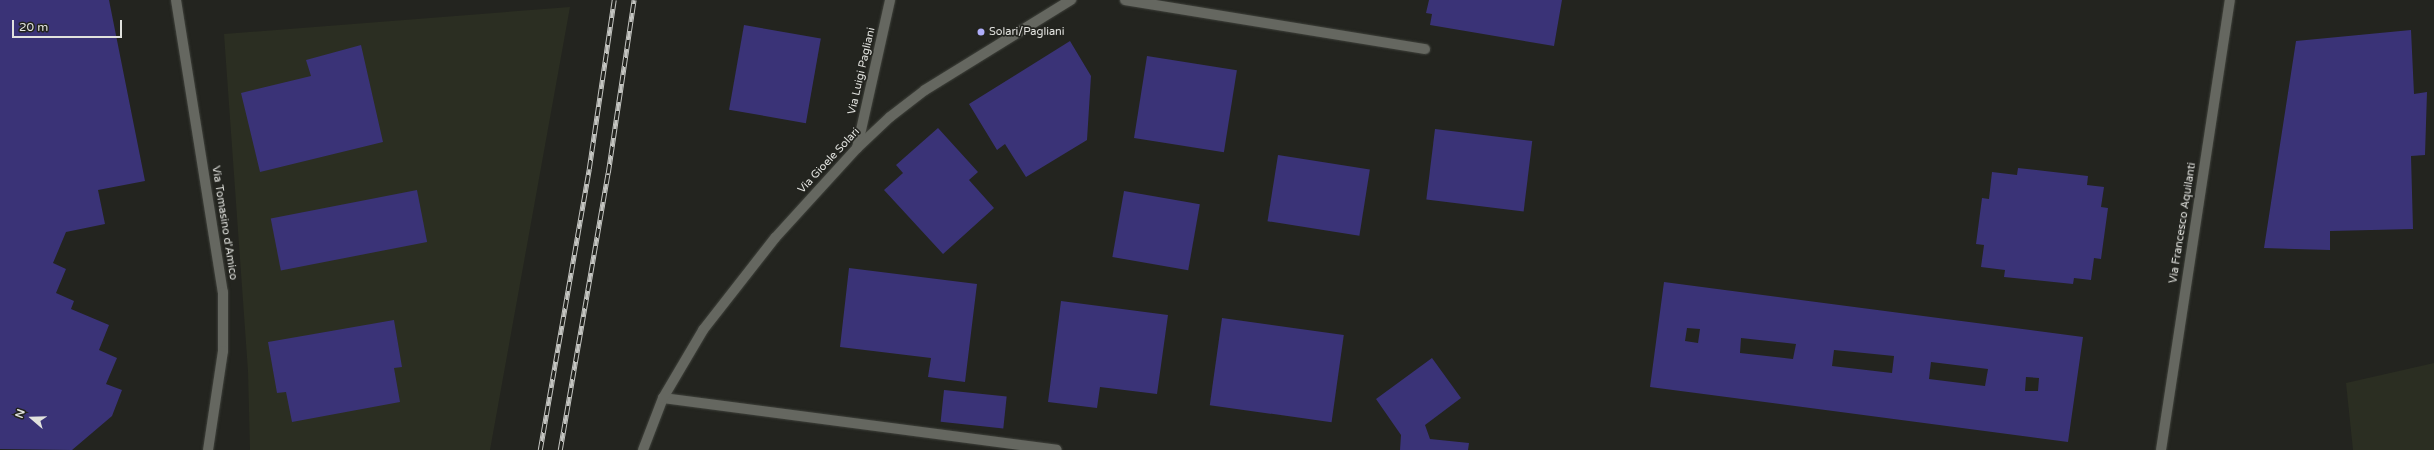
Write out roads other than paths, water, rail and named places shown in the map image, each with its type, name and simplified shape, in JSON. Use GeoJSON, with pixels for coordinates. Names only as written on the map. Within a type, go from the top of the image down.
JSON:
{"type":"FeatureCollection","features":[{"type":"Feature","properties":{"kind":"street","name":"Via Tomasino d'Amico"},"geometry":{"type":"LineString","coordinates":[[176,0],[223,292],[223,351],[208,450]]}},
{"type":"Feature","properties":{"kind":"street","name":"Via Luigi Pagliani"},"geometry":{"type":"LineString","coordinates":[[857,148],[890,0]]}},
{"type":"Feature","properties":{"kind":"street","name":"Via Gioele Solari"},"geometry":{"type":"LineString","coordinates":[[643,450],[663,398],[686,356],[731,292],[775,238],[857,148],[890,116],[925,90],[1071,0]]}},
{"type":"Feature","properties":{"kind":"street"},"geometry":{"type":"LineString","coordinates":[[1125,0],[1425,49]]}},
{"type":"Feature","properties":{"kind":"street","name":"Via Francesco Aquilanti"},"geometry":{"type":"LineString","coordinates":[[2161,450],[2230,0]]}},
{"type":"Feature","properties":{"kind":"street"},"geometry":{"type":"LineString","coordinates":[[663,398],[1057,450]]}},
{"type":"Feature","properties":{"kind":"railway"},"geometry":{"type":"LineString","coordinates":[[540,450],[589,169],[614,0]]}},
{"type":"Feature","properties":{"kind":"railway"},"geometry":{"type":"LineString","coordinates":[[560,450],[608,173],[634,0]]}},
{"type":"Feature","properties":{"kind":"place","name":"Solari/Pagliani"},"geometry":{"type":"Point","coordinates":[981,32]}}]}
